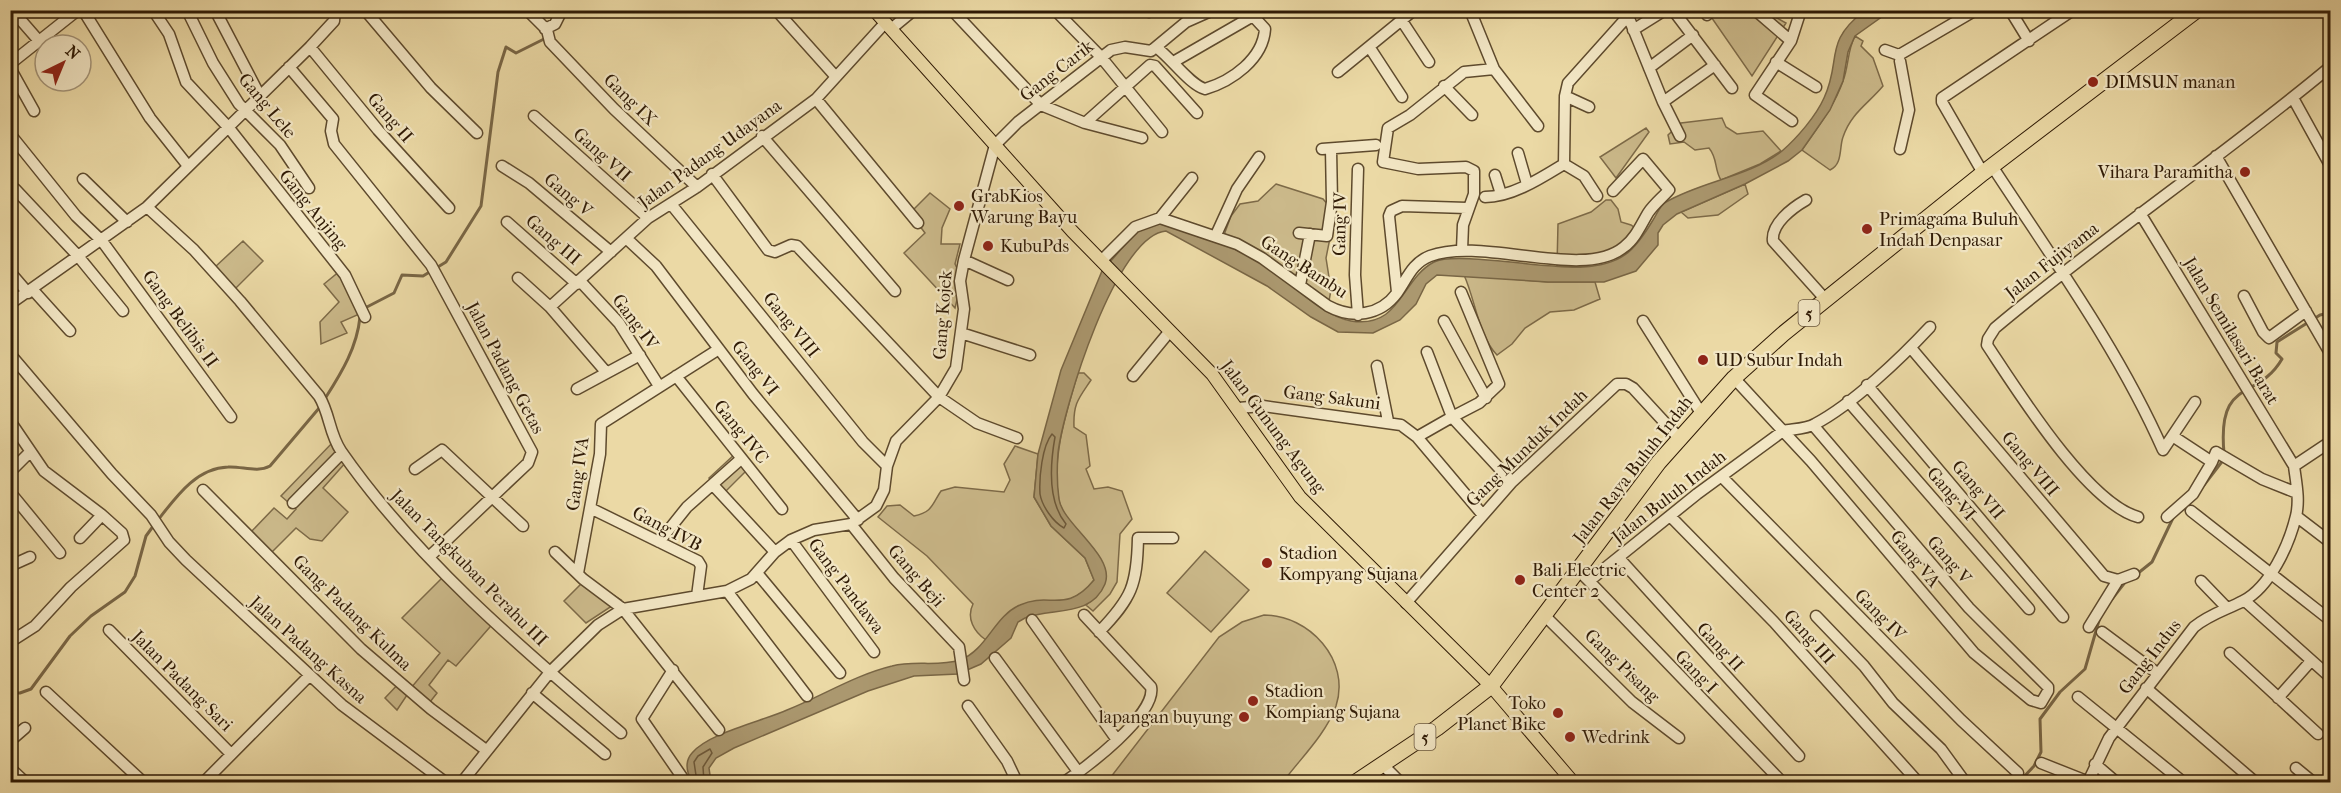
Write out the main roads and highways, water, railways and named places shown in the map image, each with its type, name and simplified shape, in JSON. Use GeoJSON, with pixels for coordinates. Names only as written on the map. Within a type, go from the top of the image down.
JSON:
{"type":"FeatureCollection","features":[{"type":"Feature","properties":{"kind":"highway","name":"Jalan Raya Buluh Indah"},"geometry":{"type":"LineString","coordinates":[[1491,686],[1544,615],[1584,576],[1679,438],[1734,378],[1826,300],[1988,170],[2197,10]]}},
{"type":"Feature","properties":{"kind":"highway","name":"5"},"geometry":{"type":"LineString","coordinates":[[1356,783],[1450,720],[1491,686]]}},
{"type":"Feature","properties":{"kind":"main road","name":"Jalan Gunung Agung"},"geometry":{"type":"LineString","coordinates":[[874,10],[1102,262],[1212,374],[1239,408],[1300,497],[1491,686],[1573,783]]}},
{"type":"Feature","properties":{"kind":"water"},"geometry":{"type":"Polygon","coordinates":[[[1864,11],[1890,11],[1855,36],[1848,52],[1843,81],[1830,110],[1802,150],[1788,161],[1745,184],[1677,214],[1663,225],[1658,233],[1658,245],[1636,271],[1604,282],[1548,282],[1437,275],[1426,284],[1416,304],[1400,320],[1373,333],[1338,332],[1311,317],[1267,286],[1166,231],[1147,240],[1129,261],[1111,291],[1095,327],[1070,400],[1058,453],[1058,488],[1062,509],[1103,562],[1106,573],[1105,584],[1099,595],[1081,607],[1036,615],[1018,622],[1011,638],[981,664],[958,674],[914,676],[868,691],[734,748],[716,758],[709,768],[711,782],[692,782],[688,771],[688,760],[692,753],[710,739],[787,710],[878,670],[900,664],[943,663],[960,660],[977,649],[1011,610],[1031,601],[1066,600],[1084,591],[1094,580],[1085,558],[1051,526],[1034,497],[1038,454],[1061,370],[1102,271],[1138,230],[1155,222],[1225,245],[1264,265],[1328,312],[1351,321],[1380,318],[1391,310],[1423,270],[1434,262],[1445,259],[1569,267],[1596,266],[1617,260],[1639,241],[1664,203],[1755,167],[1788,146],[1821,105],[1829,84],[1838,42],[1851,22],[1864,11]]]}},
{"type":"Feature","properties":{"kind":"waterway"},"geometry":{"type":"LineString","coordinates":[[363,309],[394,293],[402,275],[423,276],[446,262],[481,206],[498,72],[506,47],[516,53],[546,38]]}},
{"type":"Feature","properties":{"kind":"waterway"},"geometry":{"type":"LineString","coordinates":[[2224,453],[2223,429],[2227,412],[2241,393],[2272,372],[2282,359],[2276,353],[2277,342],[2320,315],[2330,313]]}},
{"type":"Feature","properties":{"kind":"waterway"},"geometry":{"type":"LineString","coordinates":[[326,397],[352,349],[360,317]]}},
{"type":"Feature","properties":{"kind":"waterway"},"geometry":{"type":"LineString","coordinates":[[158,520],[188,485],[206,472],[228,467],[255,469],[270,466],[320,407]]}},
{"type":"Feature","properties":{"kind":"waterway"},"geometry":{"type":"LineString","coordinates":[[2204,485],[2224,459]]}},
{"type":"Feature","properties":{"kind":"waterway"},"geometry":{"type":"LineString","coordinates":[[2137,574],[2152,562],[2173,518]]}},
{"type":"Feature","properties":{"kind":"waterway"},"geometry":{"type":"LineString","coordinates":[[10,693],[20,693],[31,689],[70,636],[91,616],[125,592],[135,576],[146,536],[154,525]]}},
{"type":"Feature","properties":{"kind":"waterway"},"geometry":{"type":"LineString","coordinates":[[2112,599],[2126,581]]}},
{"type":"Feature","properties":{"kind":"waterway"},"geometry":{"type":"LineString","coordinates":[[2019,782],[2034,766],[2041,752],[2040,719],[2060,692],[2085,669],[2100,617]]}},
{"type":"Feature","properties":{"kind":"place","name":"DIMSUN manan"},"geometry":{"type":"Point","coordinates":[2093,82]}},
{"type":"Feature","properties":{"kind":"place","name":"Vihara Paramitha"},"geometry":{"type":"Point","coordinates":[2245,172]}},
{"type":"Feature","properties":{"kind":"place","name":"GrabKios Warung Bayu"},"geometry":{"type":"Point","coordinates":[959,206]}},
{"type":"Feature","properties":{"kind":"place","name":"Primagama Buluh Indah Denpasar"},"geometry":{"type":"Point","coordinates":[1867,229]}},
{"type":"Feature","properties":{"kind":"place","name":"KubuPds"},"geometry":{"type":"Point","coordinates":[988,246]}},
{"type":"Feature","properties":{"kind":"place","name":"UD Subur Indah"},"geometry":{"type":"Point","coordinates":[1703,360]}},
{"type":"Feature","properties":{"kind":"place","name":"Stadion Kompyang Sujana"},"geometry":{"type":"Point","coordinates":[1267,563]}},
{"type":"Feature","properties":{"kind":"place","name":"Bali Electric Center 2"},"geometry":{"type":"Point","coordinates":[1520,580]}},
{"type":"Feature","properties":{"kind":"place","name":"Stadion Kompiang Sujana"},"geometry":{"type":"Point","coordinates":[1253,701]}},
{"type":"Feature","properties":{"kind":"place","name":"Toko Planet Bike"},"geometry":{"type":"Point","coordinates":[1558,713]}},
{"type":"Feature","properties":{"kind":"place","name":"lapangan buyung"},"geometry":{"type":"Point","coordinates":[1244,717]}},
{"type":"Feature","properties":{"kind":"place","name":"Wedrink"},"geometry":{"type":"Point","coordinates":[1570,737]}}]}
